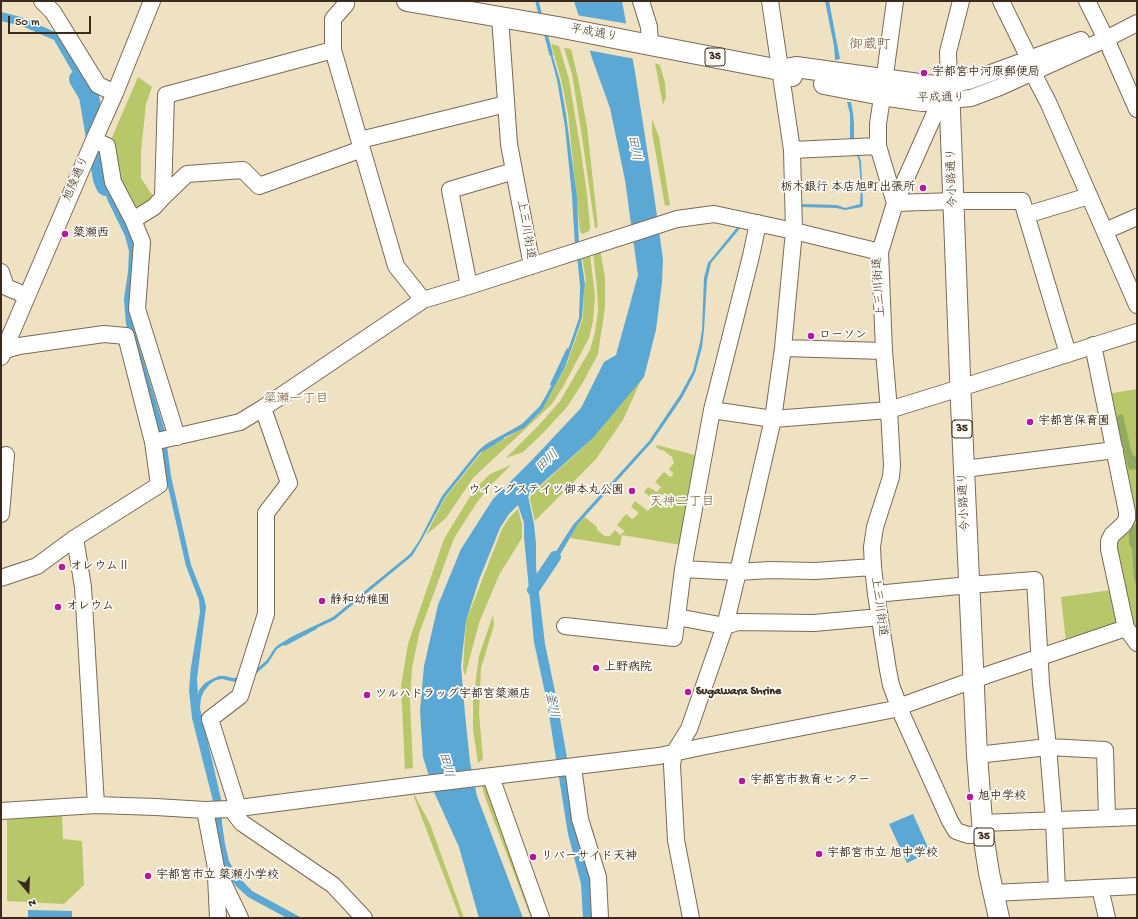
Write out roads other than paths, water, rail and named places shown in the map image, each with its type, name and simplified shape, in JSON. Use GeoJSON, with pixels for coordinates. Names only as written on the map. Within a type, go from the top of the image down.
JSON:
{"type":"FeatureCollection","features":[{"type":"Feature","properties":{"kind":"main road","name":"平成通り"},"geometry":{"type":"LineString","coordinates":[[407,1],[499,9],[558,27],[780,70],[797,78],[883,88],[922,100],[950,93]]}},
{"type":"Feature","properties":{"kind":"main road","name":"今小路通り"},"geometry":{"type":"LineString","coordinates":[[950,93],[968,585],[977,755],[983,828],[993,893],[999,918]]}},
{"type":"Feature","properties":{"kind":"street","name":"旭陵通り"},"geometry":{"type":"LineString","coordinates":[[2,353],[115,93],[152,1]]}},
{"type":"Feature","properties":{"kind":"street"},"geometry":{"type":"LineString","coordinates":[[642,1],[648,27],[650,45]]}},
{"type":"Feature","properties":{"kind":"street"},"geometry":{"type":"LineString","coordinates":[[691,918],[676,840],[672,765],[674,753],[689,729],[725,626],[738,572],[773,419],[783,348],[794,232],[792,150],[770,1]]}},
{"type":"Feature","properties":{"kind":"street"},"geometry":{"type":"LineString","coordinates":[[895,1],[878,124],[878,146],[895,203]]}},
{"type":"Feature","properties":{"kind":"street"},"geometry":{"type":"LineString","coordinates":[[880,252],[895,203],[935,113],[950,93],[948,52],[961,1]]}},
{"type":"Feature","properties":{"kind":"street"},"geometry":{"type":"LineString","coordinates":[[1001,1],[1025,50],[1137,305]]}},
{"type":"Feature","properties":{"kind":"street"},"geometry":{"type":"LineString","coordinates":[[1088,1],[1137,109]]}},
{"type":"Feature","properties":{"kind":"street"},"geometry":{"type":"LineString","coordinates":[[346,4],[333,20],[333,50],[396,266],[423,300]]}},
{"type":"Feature","properties":{"kind":"street"},"geometry":{"type":"LineString","coordinates":[[51,5],[98,85],[115,93]]}},
{"type":"Feature","properties":{"kind":"street","name":"上三川街道"},"geometry":{"type":"LineString","coordinates":[[499,9],[509,144],[532,266],[673,220],[698,215],[714,214],[880,252],[884,351],[892,465],[891,477],[873,537],[873,568],[888,670],[899,708],[909,733],[956,831],[968,835],[983,828]]}},
{"type":"Feature","properties":{"kind":"street","name":"平成通り"},"geometry":{"type":"LineString","coordinates":[[950,93],[971,98],[1031,66],[1137,21]]}},
{"type":"Feature","properties":{"kind":"street"},"geometry":{"type":"LineString","coordinates":[[164,197],[166,95],[333,50]]}},
{"type":"Feature","properties":{"kind":"street"},"geometry":{"type":"LineString","coordinates":[[133,220],[154,207],[187,174],[243,170],[259,186],[361,145],[506,104]]}},
{"type":"Feature","properties":{"kind":"street"},"geometry":{"type":"LineString","coordinates":[[94,140],[107,146],[113,182],[133,220],[142,242],[137,309],[177,437]]}},
{"type":"Feature","properties":{"kind":"street"},"geometry":{"type":"LineString","coordinates":[[792,150],[878,146]]}},
{"type":"Feature","properties":{"kind":"street"},"geometry":{"type":"LineString","coordinates":[[469,286],[450,190],[514,171]]}},
{"type":"Feature","properties":{"kind":"street"},"geometry":{"type":"LineString","coordinates":[[1026,215],[1089,196]]}},
{"type":"Feature","properties":{"kind":"street"},"geometry":{"type":"LineString","coordinates":[[895,203],[1022,201],[1068,354]]}},
{"type":"Feature","properties":{"kind":"street"},"geometry":{"type":"LineString","coordinates":[[1105,230],[1137,217]]}},
{"type":"Feature","properties":{"kind":"street"},"geometry":{"type":"LineString","coordinates":[[565,626],[674,638],[683,569],[712,410],[758,224]]}},
{"type":"Feature","properties":{"kind":"street"},"geometry":{"type":"LineString","coordinates":[[153,442],[240,422],[423,300],[532,266]]}},
{"type":"Feature","properties":{"kind":"street"},"geometry":{"type":"LineString","coordinates":[[3,283],[27,296]]}},
{"type":"Feature","properties":{"kind":"street"},"geometry":{"type":"LineString","coordinates":[[712,410],[773,419],[889,410],[1137,332]]}},
{"type":"Feature","properties":{"kind":"street"},"geometry":{"type":"LineString","coordinates":[[1,578],[37,566],[75,538],[159,485],[153,442],[126,336],[104,334],[19,346],[2,353]]}},
{"type":"Feature","properties":{"kind":"street"},"geometry":{"type":"LineString","coordinates":[[1093,346],[1128,512],[1124,524],[1112,535],[1109,541],[1109,550],[1126,628],[1137,643]]}},
{"type":"Feature","properties":{"kind":"street"},"geometry":{"type":"LineString","coordinates":[[783,348],[884,351]]}},
{"type":"Feature","properties":{"kind":"street"},"geometry":{"type":"LineString","coordinates":[[263,408],[289,483],[266,513],[266,614],[240,696],[210,719],[235,809],[242,823],[333,885],[364,918]]}},
{"type":"Feature","properties":{"kind":"street"},"geometry":{"type":"LineString","coordinates":[[964,469],[1115,450]]}},
{"type":"Feature","properties":{"kind":"street"},"geometry":{"type":"LineString","coordinates":[[1,514],[6,455]]}},
{"type":"Feature","properties":{"kind":"street"},"geometry":{"type":"LineString","coordinates":[[75,538],[83,587],[96,805]]}},
{"type":"Feature","properties":{"kind":"street"},"geometry":{"type":"LineString","coordinates":[[683,569],[738,572],[873,568]]}},
{"type":"Feature","properties":{"kind":"street"},"geometry":{"type":"LineString","coordinates":[[876,594],[1035,580],[1039,658],[1054,821],[1057,890]]}},
{"type":"Feature","properties":{"kind":"street"},"geometry":{"type":"LineString","coordinates":[[677,617],[725,626],[738,622],[814,623],[880,617]]}},
{"type":"Feature","properties":{"kind":"street"},"geometry":{"type":"LineString","coordinates":[[1,811],[96,805],[205,810],[235,809],[416,785],[659,756],[877,714],[899,708],[1126,628]]}},
{"type":"Feature","properties":{"kind":"street"},"geometry":{"type":"LineString","coordinates":[[977,755],[1048,747],[1105,750],[1107,818]]}},
{"type":"Feature","properties":{"kind":"street"},"geometry":{"type":"LineString","coordinates":[[566,768],[580,820],[598,877],[600,918]]}},
{"type":"Feature","properties":{"kind":"street"},"geometry":{"type":"LineString","coordinates":[[488,777],[541,918]]}},
{"type":"Feature","properties":{"kind":"street"},"geometry":{"type":"LineString","coordinates":[[205,810],[216,868],[218,918]]}},
{"type":"Feature","properties":{"kind":"street"},"geometry":{"type":"LineString","coordinates":[[983,828],[1054,821],[1137,817]]}},
{"type":"Feature","properties":{"kind":"street"},"geometry":{"type":"LineString","coordinates":[[216,868],[240,918]]}},
{"type":"Feature","properties":{"kind":"street"},"geometry":{"type":"LineString","coordinates":[[993,893],[1137,886]]}},
{"type":"Feature","properties":{"kind":"street"},"geometry":{"type":"LineString","coordinates":[[1100,888],[1107,918]]}},
{"type":"Feature","properties":{"kind":"water"},"geometry":{"type":"Polygon","coordinates":[[[574,1],[622,1],[635,72],[653,188],[663,259],[662,282],[656,330],[644,377],[593,438],[528,496],[534,524],[536,567],[545,644],[571,780],[593,877],[595,918],[583,918],[581,884],[568,834],[547,702],[534,642],[524,523],[518,505],[509,514],[500,528],[479,580],[466,621],[461,666],[470,762],[477,796],[523,918],[479,918],[459,847],[434,792],[423,757],[420,711],[424,666],[438,605],[461,549],[493,499],[581,408],[604,362],[616,355],[638,275],[625,180],[610,108],[574,1]]]}},
{"type":"Feature","properties":{"kind":"water"},"geometry":{"type":"Polygon","coordinates":[[[825,1],[829,1],[840,59],[835,60],[834,46],[825,1]]]}},
{"type":"Feature","properties":{"kind":"water"},"geometry":{"type":"Polygon","coordinates":[[[1,12],[21,17],[55,32],[63,38],[80,67],[93,96],[86,111],[83,90],[54,40],[22,26],[1,21],[1,12]]]}},
{"type":"Feature","properties":{"kind":"water"},"geometry":{"type":"Polygon","coordinates":[[[549,50],[551,50],[560,81],[566,114],[577,198],[579,245],[585,284],[582,318],[565,367],[542,410],[524,428],[487,446],[480,453],[445,497],[412,556],[334,620],[293,639],[277,649],[268,663],[250,679],[235,682],[222,679],[216,680],[204,691],[201,698],[200,708],[221,799],[222,823],[229,861],[236,874],[252,891],[302,918],[287,918],[248,897],[236,886],[227,874],[222,861],[213,801],[192,718],[189,690],[191,667],[200,612],[199,600],[186,566],[166,478],[159,432],[126,324],[124,299],[129,251],[125,236],[108,201],[100,180],[97,166],[102,155],[114,199],[134,244],[135,260],[130,306],[133,326],[165,431],[171,476],[191,565],[206,607],[197,679],[198,695],[199,690],[205,683],[219,676],[233,678],[251,674],[267,660],[278,645],[293,636],[333,617],[410,554],[419,541],[442,496],[478,451],[486,444],[522,424],[540,406],[563,365],[579,318],[580,289],[583,281],[575,246],[565,127],[557,80],[549,50]]]}},
{"type":"Feature","properties":{"kind":"water"},"geometry":{"type":"Polygon","coordinates":[[[847,102],[851,102],[854,124],[854,140],[850,140],[850,114],[847,102]]]}},
{"type":"Feature","properties":{"kind":"water"},"geometry":{"type":"Polygon","coordinates":[[[855,150],[857,150],[861,161],[862,207],[845,210],[836,208],[801,207],[801,204],[837,205],[845,208],[860,204],[861,187],[859,161],[855,150]]]}},
{"type":"Feature","properties":{"kind":"water"},"geometry":{"type":"Polygon","coordinates":[[[739,225],[742,226],[711,263],[707,280],[702,347],[695,373],[682,398],[652,442],[578,524],[561,553],[547,572],[544,570],[573,525],[649,441],[680,395],[693,371],[700,343],[704,278],[708,263],[739,225]]]}},
{"type":"Feature","properties":{"kind":"water"},"geometry":{"type":"Polygon","coordinates":[[[913,814],[930,852],[907,863],[889,824],[913,814]]]}},
{"type":"Feature","properties":{"kind":"water"},"geometry":{"type":"Polygon","coordinates":[[[28,910],[72,911],[72,918],[28,918],[28,910]]]}},
{"type":"Feature","properties":{"kind":"waterway"},"geometry":{"type":"LineString","coordinates":[[537,1],[541,18]]}},
{"type":"Feature","properties":{"kind":"waterway"},"geometry":{"type":"LineString","coordinates":[[545,31],[551,54]]}},
{"type":"Feature","properties":{"kind":"waterway"},"geometry":{"type":"LineString","coordinates":[[79,79],[89,96],[103,179],[106,186]]}},
{"type":"Feature","properties":{"kind":"waterway"},"geometry":{"type":"LineString","coordinates":[[579,258],[582,288]]}},
{"type":"Feature","properties":{"kind":"waterway"},"geometry":{"type":"LineString","coordinates":[[552,384],[568,350]]}},
{"type":"Feature","properties":{"kind":"waterway"},"geometry":{"type":"LineString","coordinates":[[482,450],[502,438]]}},
{"type":"Feature","properties":{"kind":"waterway"},"geometry":{"type":"LineString","coordinates":[[533,590],[555,557]]}},
{"type":"Feature","properties":{"kind":"waterway"},"geometry":{"type":"LineString","coordinates":[[285,644],[315,628]]}},
{"type":"Feature","properties":{"kind":"place","name":"宇都宮中河原郵便局"},"geometry":{"type":"Point","coordinates":[924,73]}},
{"type":"Feature","properties":{"kind":"place","name":"栃木銀行 本店旭町出張所"},"geometry":{"type":"Point","coordinates":[923,188]}},
{"type":"Feature","properties":{"kind":"place","name":"簗瀬西"},"geometry":{"type":"Point","coordinates":[65,234]}},
{"type":"Feature","properties":{"kind":"place","name":"ローソン"},"geometry":{"type":"Point","coordinates":[811,336]}},
{"type":"Feature","properties":{"kind":"place","name":"宇都宮保育園"},"geometry":{"type":"Point","coordinates":[1030,422]}},
{"type":"Feature","properties":{"kind":"place","name":"ウイングステイツ御本丸公園"},"geometry":{"type":"Point","coordinates":[632,491]}},
{"type":"Feature","properties":{"kind":"place","name":"オレウムⅡ"},"geometry":{"type":"Point","coordinates":[62,567]}},
{"type":"Feature","properties":{"kind":"place","name":"静和幼稚園"},"geometry":{"type":"Point","coordinates":[322,601]}},
{"type":"Feature","properties":{"kind":"place","name":"オレウム"},"geometry":{"type":"Point","coordinates":[58,607]}},
{"type":"Feature","properties":{"kind":"place","name":"上野病院"},"geometry":{"type":"Point","coordinates":[596,668]}},
{"type":"Feature","properties":{"kind":"place","name":"Sugawara Shrine"},"geometry":{"type":"Point","coordinates":[688,692]}},
{"type":"Feature","properties":{"kind":"place","name":"ツルハドラッグ宇都宮簗瀬店"},"geometry":{"type":"Point","coordinates":[367,695]}},
{"type":"Feature","properties":{"kind":"place","name":"宇都宮市教育センター"},"geometry":{"type":"Point","coordinates":[742,781]}},
{"type":"Feature","properties":{"kind":"place","name":"旭中学校"},"geometry":{"type":"Point","coordinates":[970,797]}},
{"type":"Feature","properties":{"kind":"place","name":"宇都宮市立 旭中学校"},"geometry":{"type":"Point","coordinates":[819,854]}},
{"type":"Feature","properties":{"kind":"place","name":"リバーサイド天神"},"geometry":{"type":"Point","coordinates":[533,857]}},
{"type":"Feature","properties":{"kind":"place","name":"宇都宮市立 簗瀬小学校"},"geometry":{"type":"Point","coordinates":[148,876]}},
{"type":"Feature","properties":{"kind":"district","name":"御蔵町"},"geometry":{"type":"Point","coordinates":[870,46]}},
{"type":"Feature","properties":{"kind":"district","name":"簗瀬一丁目"},"geometry":{"type":"Point","coordinates":[296,400]}},
{"type":"Feature","properties":{"kind":"district","name":"天神二丁目"},"geometry":{"type":"Point","coordinates":[682,503]}},
{"type":"Feature","properties":{"kind":"water label","name":"田川"},"geometry":{"type":"Point","coordinates":[633,148]}},
{"type":"Feature","properties":{"kind":"water label","name":"田川"},"geometry":{"type":"Point","coordinates":[548,462]}},
{"type":"Feature","properties":{"kind":"water label","name":"釜川"},"geometry":{"type":"Point","coordinates":[551,705]}},
{"type":"Feature","properties":{"kind":"water label","name":"田川"},"geometry":{"type":"Point","coordinates":[445,765]}}]}
